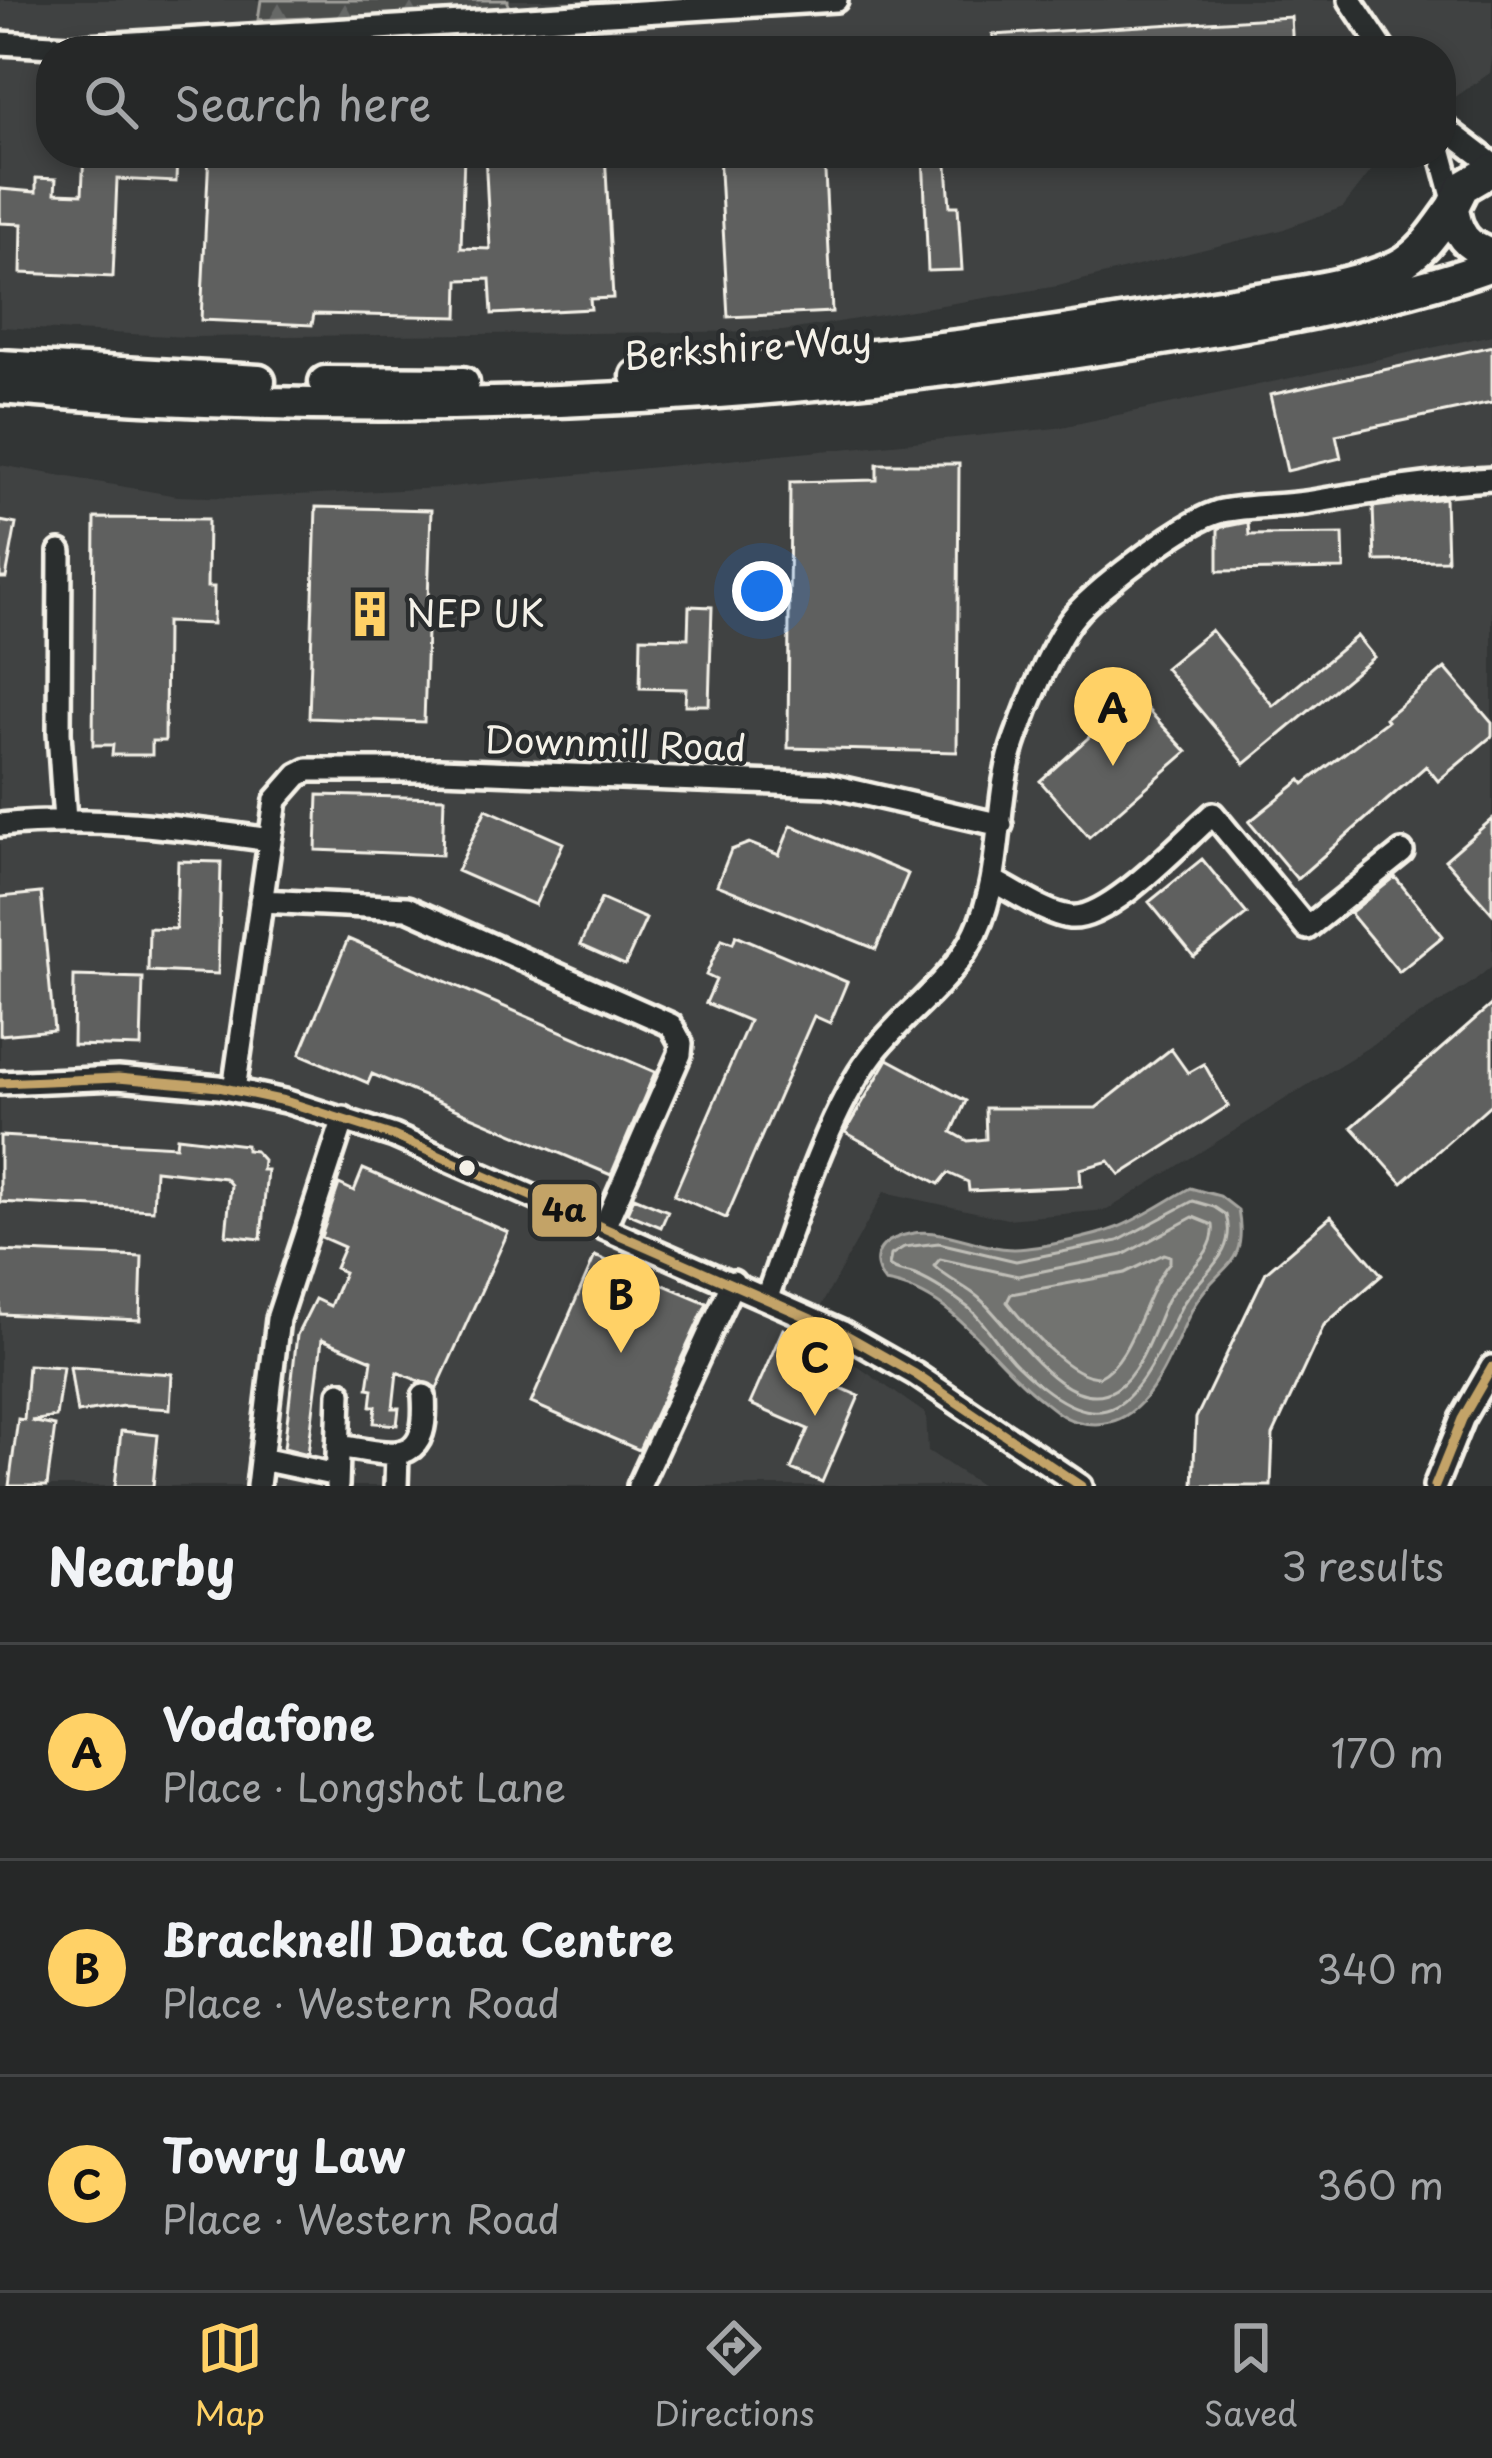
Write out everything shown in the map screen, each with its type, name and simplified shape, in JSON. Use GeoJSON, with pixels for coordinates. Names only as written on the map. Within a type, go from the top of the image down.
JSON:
{"type":"FeatureCollection","features":[{"type":"Feature","properties":{"kind":"highway","name":"Berkshire Way"},"geometry":{"type":"LineString","coordinates":[[658,385],[1005,340],[1372,275],[1403,263],[1422,248],[1463,187],[1492,167]]}},
{"type":"Feature","properties":{"kind":"highway"},"geometry":{"type":"LineString","coordinates":[[1453,203],[1462,238],[1492,254]]}},
{"type":"Feature","properties":{"kind":"highway","name":"Berkshire Way"},"geometry":{"type":"LineString","coordinates":[[0,388],[309,403],[907,375],[1065,354],[1345,303],[1492,265]]}},
{"type":"Feature","properties":{"kind":"highway","name":"Berkshire Way"},"geometry":{"type":"LineString","coordinates":[[0,366],[309,382],[592,388]]}},
{"type":"Feature","properties":{"kind":"street"},"geometry":{"type":"LineString","coordinates":[[233,36],[836,0]]}},
{"type":"Feature","properties":{"kind":"street"},"geometry":{"type":"LineString","coordinates":[[1350,1],[1374,36]]}},
{"type":"Feature","properties":{"kind":"street"},"geometry":{"type":"LineString","coordinates":[[0,43],[36,45]]}},
{"type":"Feature","properties":{"kind":"street"},"geometry":{"type":"LineString","coordinates":[[1456,137],[1492,167]]}},
{"type":"Feature","properties":{"kind":"street"},"geometry":{"type":"LineString","coordinates":[[1445,168],[1453,203]]}},
{"type":"Feature","properties":{"kind":"street"},"geometry":{"type":"LineString","coordinates":[[766,1297],[852,1087],[870,1057],[931,995],[964,953],[993,881],[1016,736],[1074,616],[1174,533],[1220,511],[1277,508],[1492,478]]}},
{"type":"Feature","properties":{"kind":"street"},"geometry":{"type":"LineString","coordinates":[[60,552],[59,734],[65,821]]}},
{"type":"Feature","properties":{"kind":"street","name":"Downmill Road"},"geometry":{"type":"LineString","coordinates":[[235,1090],[276,800],[308,770],[826,785],[1000,825]]}},
{"type":"Feature","properties":{"kind":"street"},"geometry":{"type":"LineString","coordinates":[[993,881],[1062,915],[1085,916],[1115,899],[1213,814],[1307,928],[1402,852]]}},
{"type":"Feature","properties":{"kind":"street"},"geometry":{"type":"LineString","coordinates":[[0,825],[65,821],[198,829],[270,839]]}},
{"type":"Feature","properties":{"kind":"street"},"geometry":{"type":"LineString","coordinates":[[262,902],[407,908],[671,1025],[681,1042],[680,1054],[605,1225]]}},
{"type":"Feature","properties":{"kind":"street"},"geometry":{"type":"LineString","coordinates":[[0,1083],[118,1078],[235,1090],[344,1118],[605,1225],[841,1332],[915,1374],[1081,1486]]}},
{"type":"Feature","properties":{"kind":"street"},"geometry":{"type":"LineString","coordinates":[[258,1486],[278,1318],[344,1118]]}},
{"type":"Feature","properties":{"kind":"street"},"geometry":{"type":"LineString","coordinates":[[639,1486],[733,1282]]}},
{"type":"Feature","properties":{"kind":"street"},"geometry":{"type":"LineString","coordinates":[[1436,1486],[1462,1419],[1492,1367]]}},
{"type":"Feature","properties":{"kind":"street"},"geometry":{"type":"LineString","coordinates":[[261,1459],[337,1480],[340,1393]]}},
{"type":"Feature","properties":{"kind":"street"},"geometry":{"type":"LineString","coordinates":[[338,1446],[397,1454],[419,1441],[426,1426],[424,1396]]}},
{"type":"Feature","properties":{"kind":"street"},"geometry":{"type":"LineString","coordinates":[[396,1486],[397,1454]]}},
{"type":"Feature","properties":{"kind":"shaded area"},"geometry":{"type":"Polygon","coordinates":[[[0,0],[1492,0],[1490,73],[1456,97],[1456,36],[36,36],[36,168],[1373,168],[1343,207],[1281,230],[1058,286],[783,331],[188,337],[0,327],[0,0]]]}},
{"type":"Feature","properties":{"kind":"shaded area"},"geometry":{"type":"Polygon","coordinates":[[[1492,335],[1492,966],[1107,1210],[1007,1219],[884,1192],[807,1331],[926,1414],[928,1451],[982,1486],[0,1486],[0,465],[177,496],[238,498],[440,488],[1057,428],[1492,335]]]}},
{"type":"Feature","properties":{"kind":"green space"},"geometry":{"type":"Polygon","coordinates":[[[261,0],[508,0],[508,10],[258,20],[261,0]]]}},
{"type":"Feature","properties":{"kind":"water"},"geometry":{"type":"Polygon","coordinates":[[[1190,1188],[1220,1196],[1238,1210],[1236,1255],[1195,1304],[1153,1388],[1121,1418],[1100,1424],[1065,1417],[1019,1380],[950,1312],[909,1288],[885,1282],[878,1269],[877,1256],[883,1246],[911,1233],[941,1234],[1000,1248],[1038,1247],[1116,1228],[1190,1188]]]}},
{"type":"Feature","properties":{"kind":"building"},"geometry":{"type":"Polygon","coordinates":[[[1291,17],[1292,36],[993,36],[1291,17]]]}},
{"type":"Feature","properties":{"kind":"building"},"geometry":{"type":"Polygon","coordinates":[[[83,168],[176,168],[176,182],[117,179],[113,277],[21,273],[22,224],[0,223],[0,189],[36,192],[36,178],[56,179],[55,193],[82,194],[83,168]]]}},
{"type":"Feature","properties":{"kind":"building"},"geometry":{"type":"Polygon","coordinates":[[[208,168],[464,168],[461,248],[490,249],[486,168],[606,168],[613,298],[590,299],[591,309],[492,314],[490,279],[459,280],[458,317],[314,314],[312,325],[201,320],[208,168]]]}},
{"type":"Feature","properties":{"kind":"building"},"geometry":{"type":"Polygon","coordinates":[[[720,168],[825,168],[832,312],[728,317],[720,168]]]}},
{"type":"Feature","properties":{"kind":"building"},"geometry":{"type":"Polygon","coordinates":[[[924,168],[947,168],[950,206],[958,206],[962,270],[928,271],[924,168]]]}},
{"type":"Feature","properties":{"kind":"building"},"geometry":{"type":"Polygon","coordinates":[[[1492,346],[1492,402],[1336,435],[1341,458],[1287,471],[1270,395],[1492,346]]]}},
{"type":"Feature","properties":{"kind":"building"},"geometry":{"type":"Polygon","coordinates":[[[877,464],[959,464],[957,752],[788,748],[790,482],[877,480],[877,464]]]}},
{"type":"Feature","properties":{"kind":"building"},"geometry":{"type":"Polygon","coordinates":[[[1445,498],[1447,560],[1375,561],[1373,507],[1445,498]]]}},
{"type":"Feature","properties":{"kind":"building","name":"NEP UK"},"geometry":{"type":"Polygon","coordinates":[[[316,507],[431,510],[424,722],[309,718],[316,507]]]}},
{"type":"Feature","properties":{"kind":"building"},"geometry":{"type":"Polygon","coordinates":[[[95,518],[208,519],[207,587],[214,587],[213,624],[166,622],[165,741],[152,741],[152,755],[112,755],[113,745],[93,745],[95,518]]]}},
{"type":"Feature","properties":{"kind":"building"},"geometry":{"type":"Polygon","coordinates":[[[0,521],[16,524],[6,578],[0,578],[0,521]]]}},
{"type":"Feature","properties":{"kind":"building"},"geometry":{"type":"Polygon","coordinates":[[[1248,522],[1249,535],[1343,534],[1344,569],[1218,571],[1218,528],[1248,522]]]}},
{"type":"Feature","properties":{"kind":"building"},"geometry":{"type":"Polygon","coordinates":[[[689,606],[712,607],[709,705],[685,705],[686,689],[640,688],[641,637],[688,638],[689,606]]]}},
{"type":"Feature","properties":{"kind":"building"},"geometry":{"type":"Polygon","coordinates":[[[1211,630],[1273,706],[1357,636],[1374,657],[1245,764],[1165,668],[1211,630]]]}},
{"type":"Feature","properties":{"kind":"building"},"geometry":{"type":"Polygon","coordinates":[[[1445,668],[1492,723],[1492,736],[1438,781],[1426,766],[1297,879],[1249,822],[1387,721],[1445,668]]]}},
{"type":"Feature","properties":{"kind":"building"},"geometry":{"type":"Polygon","coordinates":[[[1135,696],[1187,752],[1089,837],[1040,781],[1135,696]]]}},
{"type":"Feature","properties":{"kind":"building"},"geometry":{"type":"Polygon","coordinates":[[[318,795],[444,798],[442,855],[316,850],[318,795]]]}},
{"type":"Feature","properties":{"kind":"building"},"geometry":{"type":"Polygon","coordinates":[[[486,809],[563,843],[535,905],[457,871],[486,809]]]}},
{"type":"Feature","properties":{"kind":"building"},"geometry":{"type":"Polygon","coordinates":[[[1492,819],[1492,913],[1445,860],[1492,819]]]}},
{"type":"Feature","properties":{"kind":"building"},"geometry":{"type":"Polygon","coordinates":[[[791,825],[908,874],[876,949],[717,885],[731,850],[749,843],[779,855],[791,825]]]}},
{"type":"Feature","properties":{"kind":"building"},"geometry":{"type":"Polygon","coordinates":[[[1202,859],[1247,914],[1194,957],[1149,902],[1202,859]]]}},
{"type":"Feature","properties":{"kind":"building"},"geometry":{"type":"Polygon","coordinates":[[[178,861],[221,862],[218,974],[148,971],[149,928],[176,929],[178,861]]]}},
{"type":"Feature","properties":{"kind":"building"},"geometry":{"type":"Polygon","coordinates":[[[1395,877],[1443,936],[1399,972],[1350,913],[1395,877]]]}},
{"type":"Feature","properties":{"kind":"building"},"geometry":{"type":"Polygon","coordinates":[[[41,893],[54,1030],[0,1035],[0,897],[41,893]]]}},
{"type":"Feature","properties":{"kind":"building"},"geometry":{"type":"Polygon","coordinates":[[[601,899],[646,919],[625,965],[580,945],[601,899]]]}},
{"type":"Feature","properties":{"kind":"building"},"geometry":{"type":"Polygon","coordinates":[[[736,935],[847,982],[830,1023],[814,1016],[726,1218],[674,1195],[749,1021],[706,1003],[716,980],[706,975],[722,939],[733,943],[736,935]]]}},
{"type":"Feature","properties":{"kind":"building"},"geometry":{"type":"Polygon","coordinates":[[[348,939],[655,1072],[611,1175],[372,1074],[368,1083],[300,1054],[348,939]]]}},
{"type":"Feature","properties":{"kind":"building"},"geometry":{"type":"Polygon","coordinates":[[[74,976],[143,978],[141,1047],[73,1045],[74,976]]]}},
{"type":"Feature","properties":{"kind":"building"},"geometry":{"type":"Polygon","coordinates":[[[1492,1004],[1492,1103],[1402,1183],[1352,1127],[1492,1004]]]}},
{"type":"Feature","properties":{"kind":"building"},"geometry":{"type":"Polygon","coordinates":[[[1171,1049],[1188,1073],[1204,1064],[1228,1106],[1120,1175],[1109,1161],[1080,1169],[1081,1186],[969,1191],[968,1182],[948,1173],[939,1184],[845,1132],[888,1059],[966,1101],[952,1132],[968,1141],[986,1139],[985,1108],[1096,1108],[1171,1049]]]}},
{"type":"Feature","properties":{"kind":"building"},"geometry":{"type":"Polygon","coordinates":[[[0,1136],[176,1146],[177,1137],[246,1145],[246,1150],[255,1151],[263,1160],[262,1170],[267,1170],[261,1239],[226,1235],[231,1185],[225,1178],[155,1170],[153,1210],[0,1202],[0,1136]]]}},
{"type":"Feature","properties":{"kind":"building"},"geometry":{"type":"Polygon","coordinates":[[[363,1169],[508,1232],[437,1388],[397,1372],[393,1408],[399,1408],[397,1425],[374,1423],[376,1406],[371,1406],[373,1389],[368,1388],[372,1360],[322,1339],[308,1454],[284,1448],[297,1335],[315,1299],[330,1306],[344,1272],[335,1268],[344,1247],[321,1237],[339,1184],[354,1191],[363,1169]]]}},
{"type":"Feature","properties":{"kind":"building"},"geometry":{"type":"Polygon","coordinates":[[[634,1197],[668,1211],[661,1227],[627,1213],[634,1197]]]}},
{"type":"Feature","properties":{"kind":"building"},"geometry":{"type":"Polygon","coordinates":[[[1331,1216],[1382,1275],[1324,1325],[1273,1435],[1271,1486],[1193,1486],[1196,1418],[1266,1272],[1331,1216]]]}},
{"type":"Feature","properties":{"kind":"building"},"geometry":{"type":"Polygon","coordinates":[[[0,1251],[142,1257],[140,1320],[0,1314],[0,1251]]]}},
{"type":"Feature","properties":{"kind":"building"},"geometry":{"type":"Polygon","coordinates":[[[595,1256],[707,1303],[639,1450],[531,1403],[595,1256]]]}},
{"type":"Feature","properties":{"kind":"building"},"geometry":{"type":"Polygon","coordinates":[[[783,1329],[807,1340],[795,1368],[859,1396],[822,1482],[791,1469],[808,1429],[750,1404],[783,1329]]]}},
{"type":"Feature","properties":{"kind":"building"},"geometry":{"type":"Polygon","coordinates":[[[28,1365],[63,1367],[56,1417],[31,1421],[55,1426],[47,1486],[9,1486],[18,1419],[24,1420],[28,1365]]]}},
{"type":"Feature","properties":{"kind":"building"},"geometry":{"type":"Polygon","coordinates":[[[70,1367],[172,1374],[170,1409],[123,1406],[77,1413],[70,1367]]]}},
{"type":"Feature","properties":{"kind":"building"},"geometry":{"type":"Polygon","coordinates":[[[121,1431],[158,1435],[153,1486],[115,1486],[121,1431]]]}},
{"type":"Feature","properties":{"kind":"transit line","name":"4a"},"geometry":{"type":"LineString","coordinates":[[0,1083],[118,1078],[219,1087],[285,1101],[394,1136],[841,1332],[915,1374],[1081,1486]]}},
{"type":"Feature","properties":{"kind":"transit line","name":"4a"},"geometry":{"type":"LineString","coordinates":[[1435,1486],[1462,1419],[1492,1367]]}},
{"type":"Feature","properties":{"kind":"place","name":"NEP UK"},"geometry":{"type":"Point","coordinates":[370,614]}},
{"type":"Feature","properties":{"kind":"place","name":"Vodafone"},"geometry":{"type":"Point","coordinates":[1113,766]}},
{"type":"Feature","properties":{"kind":"place","name":"Bracknell Data Centre"},"geometry":{"type":"Point","coordinates":[621,1353]}},
{"type":"Feature","properties":{"kind":"place","name":"Towry Law"},"geometry":{"type":"Point","coordinates":[815,1416]}}]}
